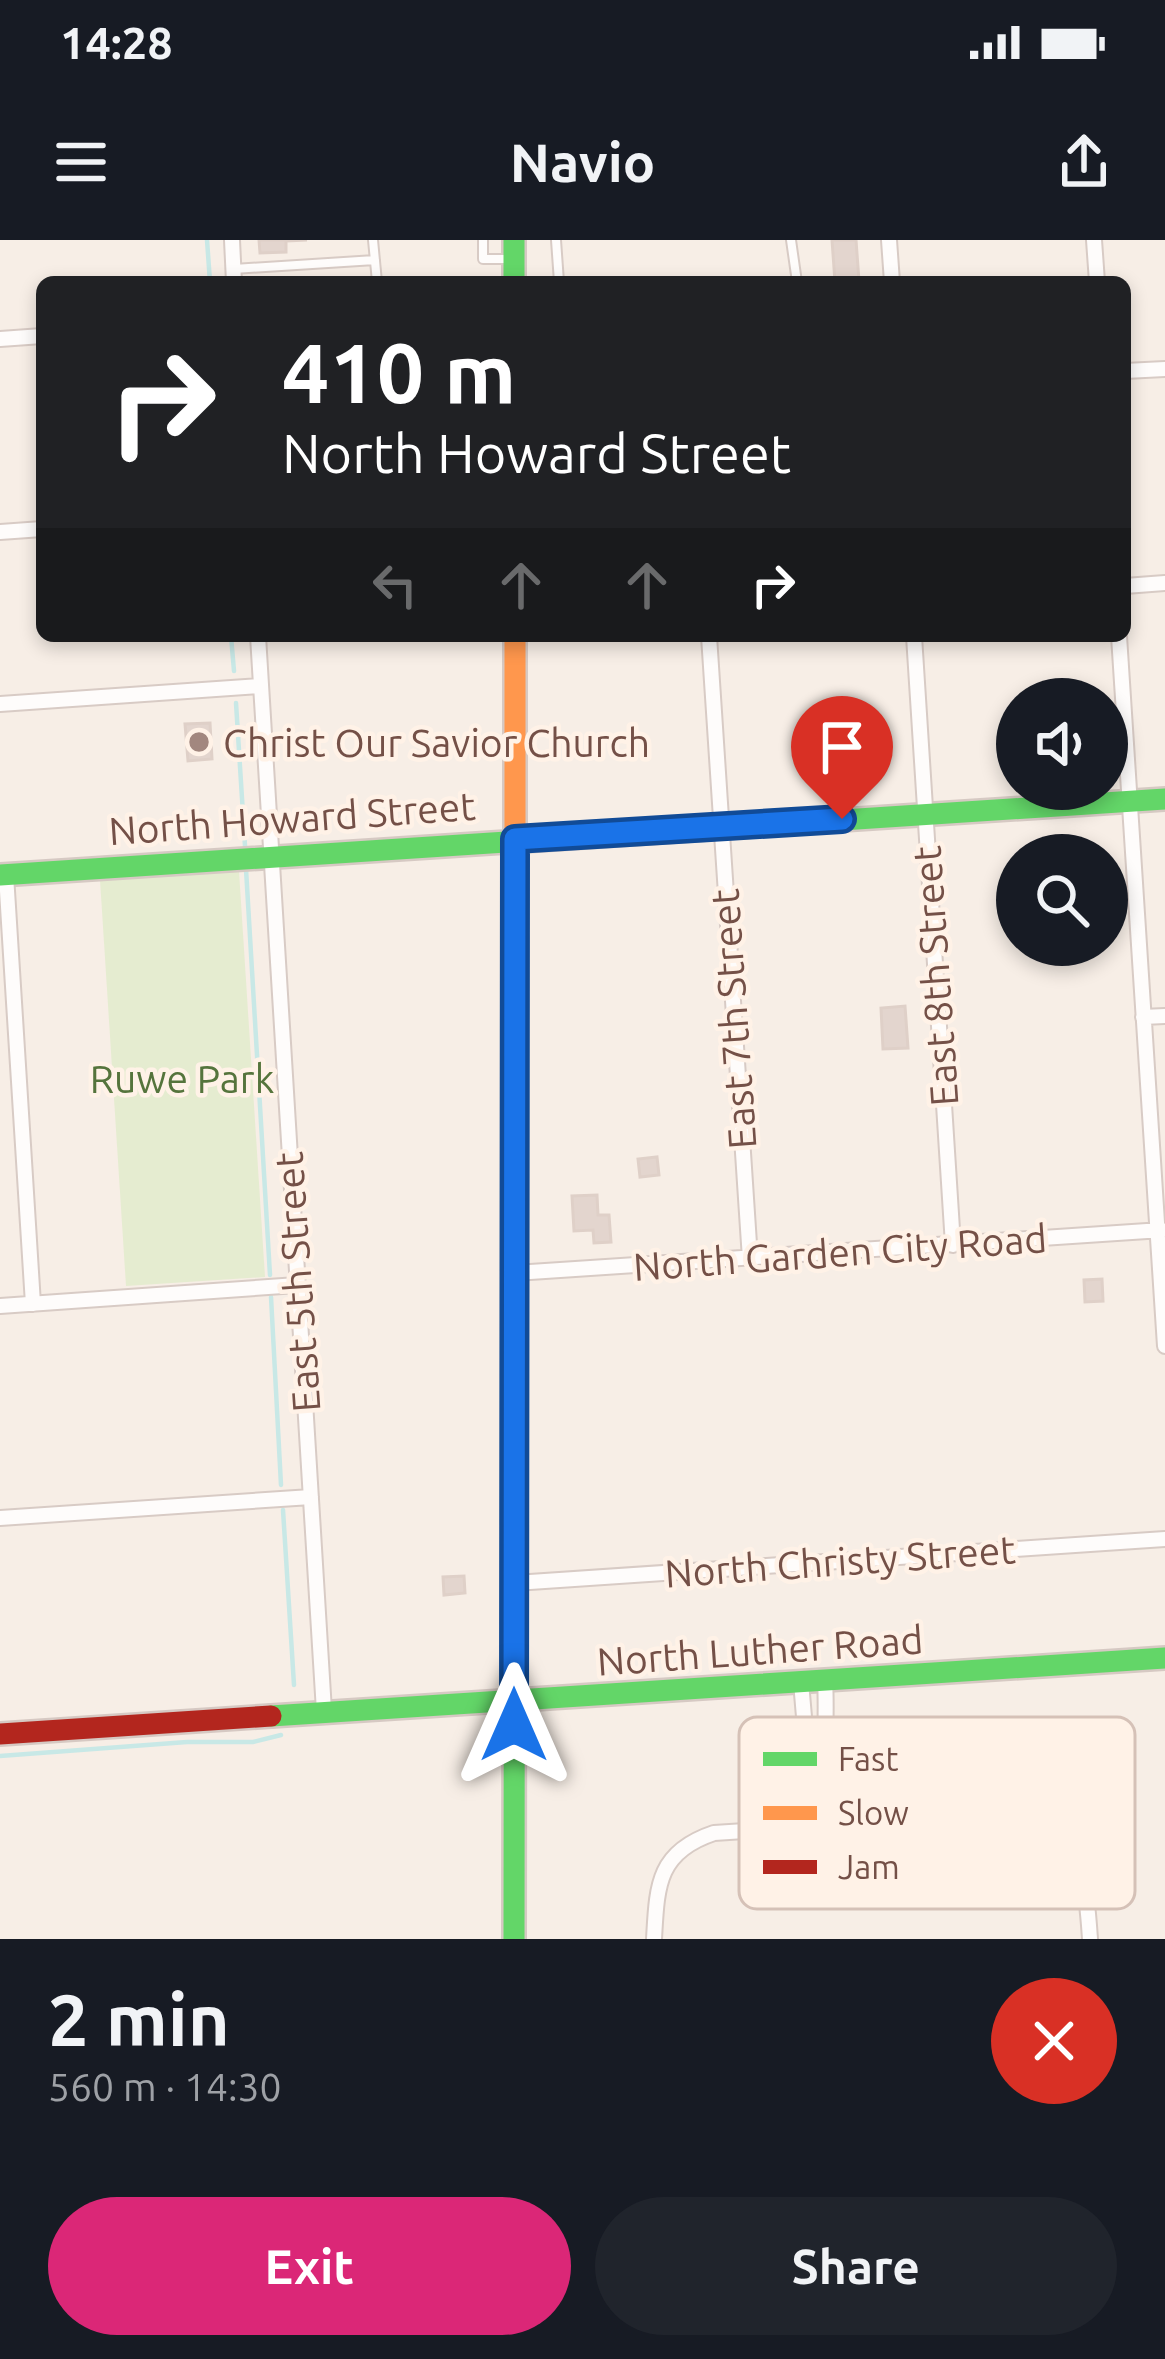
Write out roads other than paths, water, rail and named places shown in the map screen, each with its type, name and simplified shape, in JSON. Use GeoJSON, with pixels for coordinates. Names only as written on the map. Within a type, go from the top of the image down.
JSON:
{"type":"FeatureCollection","features":[{"type":"Feature","properties":{"kind":"street"},"geometry":{"type":"LineString","coordinates":[[232,240],[234,275]]}},
{"type":"Feature","properties":{"kind":"street"},"geometry":{"type":"LineString","coordinates":[[890,240],[892,276]]}},
{"type":"Feature","properties":{"kind":"street"},"geometry":{"type":"LineString","coordinates":[[1094,240],[1097,276]]}},
{"type":"Feature","properties":{"kind":"street"},"geometry":{"type":"LineString","coordinates":[[0,339],[36,336]]}},
{"type":"Feature","properties":{"kind":"street"},"geometry":{"type":"LineString","coordinates":[[1131,371],[1165,369]]}},
{"type":"Feature","properties":{"kind":"street"},"geometry":{"type":"LineString","coordinates":[[0,532],[36,529]]}},
{"type":"Feature","properties":{"kind":"street"},"geometry":{"type":"LineString","coordinates":[[1131,586],[1165,583]]}},
{"type":"Feature","properties":{"kind":"street","name":"East 5th Street"},"geometry":{"type":"LineString","coordinates":[[258,642],[324,1712]]}},
{"type":"Feature","properties":{"kind":"street"},"geometry":{"type":"LineString","coordinates":[[514,1939],[515,642]]}},
{"type":"Feature","properties":{"kind":"street","name":"East 7th Street"},"geometry":{"type":"LineString","coordinates":[[709,642],[749,1259]]}},
{"type":"Feature","properties":{"kind":"street","name":"East 8th Street"},"geometry":{"type":"LineString","coordinates":[[914,642],[952,1245]]}},
{"type":"Feature","properties":{"kind":"street"},"geometry":{"type":"LineString","coordinates":[[1119,642],[1165,1346]]}},
{"type":"Feature","properties":{"kind":"street"},"geometry":{"type":"LineString","coordinates":[[0,704],[261,686]]}},
{"type":"Feature","properties":{"kind":"street","name":"North Howard Street"},"geometry":{"type":"LineString","coordinates":[[3,875],[1165,799]]}},
{"type":"Feature","properties":{"kind":"street"},"geometry":{"type":"LineString","coordinates":[[3,875],[33,1304]]}},
{"type":"Feature","properties":{"kind":"street"},"geometry":{"type":"LineString","coordinates":[[1143,1017],[1165,1016]]}},
{"type":"Feature","properties":{"kind":"street","name":"North Garden City Road"},"geometry":{"type":"LineString","coordinates":[[515,1273],[1161,1230]]}},
{"type":"Feature","properties":{"kind":"street"},"geometry":{"type":"LineString","coordinates":[[0,1306],[297,1285]]}},
{"type":"Feature","properties":{"kind":"street"},"geometry":{"type":"LineString","coordinates":[[0,1518],[311,1497]]}},
{"type":"Feature","properties":{"kind":"street","name":"North Christy Street"},"geometry":{"type":"LineString","coordinates":[[514,1583],[1165,1539]]}},
{"type":"Feature","properties":{"kind":"street","name":"North Luther Road"},"geometry":{"type":"LineString","coordinates":[[0,1734],[1165,1658]]}},
{"type":"Feature","properties":{"kind":"street"},"geometry":{"type":"LineString","coordinates":[[825,1681],[827,1717]]}},
{"type":"Feature","properties":{"kind":"street"},"geometry":{"type":"LineString","coordinates":[[801,1682],[804,1717]]}},
{"type":"Feature","properties":{"kind":"street"},"geometry":{"type":"LineString","coordinates":[[654,1939],[659,1888],[672,1856],[713,1832],[739,1830]]}},
{"type":"Feature","properties":{"kind":"street"},"geometry":{"type":"LineString","coordinates":[[1088,1909],[1090,1939]]}},
{"type":"Feature","properties":{"kind":"lane"},"geometry":{"type":"LineString","coordinates":[[373,240],[376,276]]}},
{"type":"Feature","properties":{"kind":"lane"},"geometry":{"type":"LineString","coordinates":[[483,240],[484,260],[514,260]]}},
{"type":"Feature","properties":{"kind":"lane"},"geometry":{"type":"LineString","coordinates":[[556,240],[559,276]]}},
{"type":"Feature","properties":{"kind":"lane"},"geometry":{"type":"LineString","coordinates":[[791,240],[795,276]]}},
{"type":"Feature","properties":{"kind":"lane"},"geometry":{"type":"LineString","coordinates":[[234,275],[375,260]]}},
{"type":"Feature","properties":{"kind":"waterway"},"geometry":{"type":"LineString","coordinates":[[207,240],[210,276]]}},
{"type":"Feature","properties":{"kind":"waterway"},"geometry":{"type":"LineString","coordinates":[[232,642],[234,671]]}},
{"type":"Feature","properties":{"kind":"waterway"},"geometry":{"type":"LineString","coordinates":[[236,703],[245,846]]}},
{"type":"Feature","properties":{"kind":"waterway"},"geometry":{"type":"LineString","coordinates":[[246,869],[270,1275]]}},
{"type":"Feature","properties":{"kind":"waterway"},"geometry":{"type":"LineString","coordinates":[[271,1297],[281,1485]]}},
{"type":"Feature","properties":{"kind":"waterway"},"geometry":{"type":"LineString","coordinates":[[283,1510],[294,1685]]}},
{"type":"Feature","properties":{"kind":"waterway"},"geometry":{"type":"LineString","coordinates":[[0,1756],[187,1742],[253,1742],[281,1735]]}},
{"type":"Feature","properties":{"kind":"place","name":"Christ Our Savior Church"},"geometry":{"type":"Point","coordinates":[199,742]}},
{"type":"Feature","properties":{"kind":"park label","name":"Ruwe Park"},"geometry":{"type":"Point","coordinates":[182,1078]}}]}
